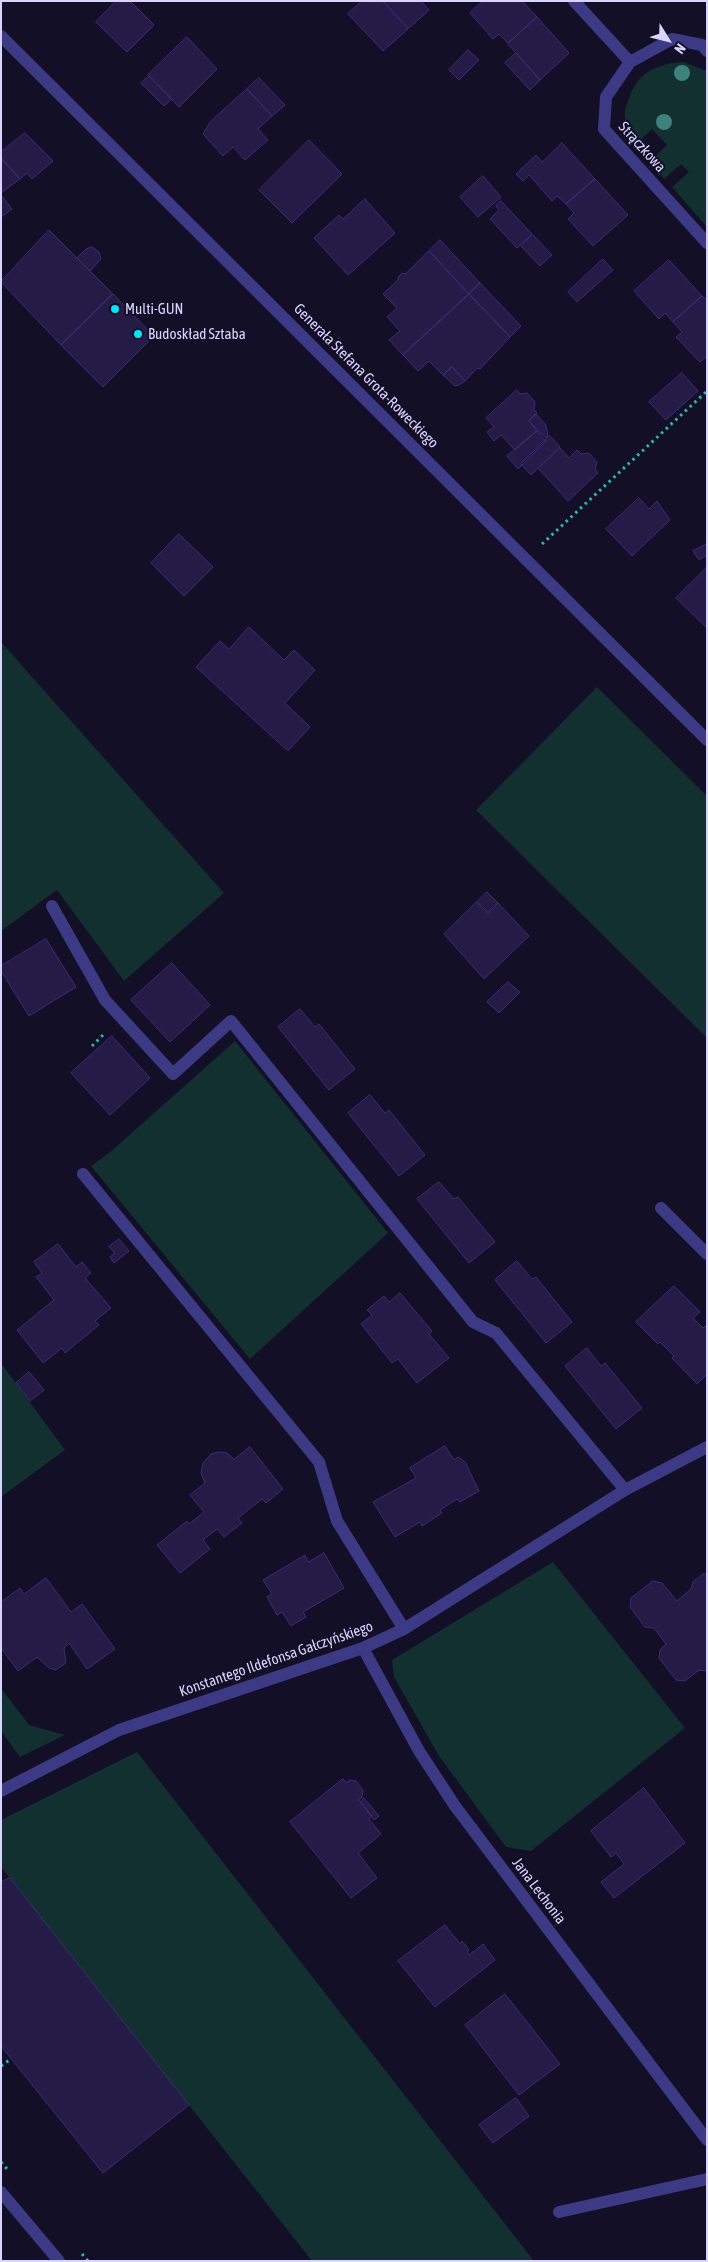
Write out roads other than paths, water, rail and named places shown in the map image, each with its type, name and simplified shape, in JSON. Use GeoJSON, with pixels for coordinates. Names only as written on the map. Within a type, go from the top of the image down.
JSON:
{"type":"FeatureCollection","features":[{"type":"Feature","properties":{"kind":"street"},"geometry":{"type":"LineString","coordinates":[[574,1],[630,62]]}},
{"type":"Feature","properties":{"kind":"street","name":"Generała Stefana Grota-Roweckiego"},"geometry":{"type":"LineString","coordinates":[[1,36],[707,740]]}},
{"type":"Feature","properties":{"kind":"street","name":"Strączkowa"},"geometry":{"type":"LineString","coordinates":[[707,50],[702,45],[672,39],[630,62],[606,97],[604,129],[707,243]]}},
{"type":"Feature","properties":{"kind":"street"},"geometry":{"type":"LineString","coordinates":[[52,906],[105,1000],[173,1074],[232,1021],[473,1322],[496,1333],[624,1490]]}},
{"type":"Feature","properties":{"kind":"street"},"geometry":{"type":"LineString","coordinates":[[83,1174],[319,1462],[336,1521],[404,1628]]}},
{"type":"Feature","properties":{"kind":"street"},"geometry":{"type":"LineString","coordinates":[[661,1208],[707,1254]]}},
{"type":"Feature","properties":{"kind":"street","name":"Konstantego Ildefonsa Gałczyńskiego"},"geometry":{"type":"LineString","coordinates":[[1,1791],[119,1730],[364,1648],[404,1628],[624,1490],[707,1447]]}},
{"type":"Feature","properties":{"kind":"street","name":"Jana Lechonia"},"geometry":{"type":"LineString","coordinates":[[364,1648],[419,1751],[455,1806],[707,2140]]}},
{"type":"Feature","properties":{"kind":"street"},"geometry":{"type":"LineString","coordinates":[[559,2212],[707,2179]]}},
{"type":"Feature","properties":{"kind":"street"},"geometry":{"type":"LineString","coordinates":[[1,2192],[59,2261]]}},
{"type":"Feature","properties":{"kind":"place","name":"Multi-GUN"},"geometry":{"type":"Point","coordinates":[115,309]}},
{"type":"Feature","properties":{"kind":"place","name":"Budoskład Sztaba"},"geometry":{"type":"Point","coordinates":[138,334]}}]}
